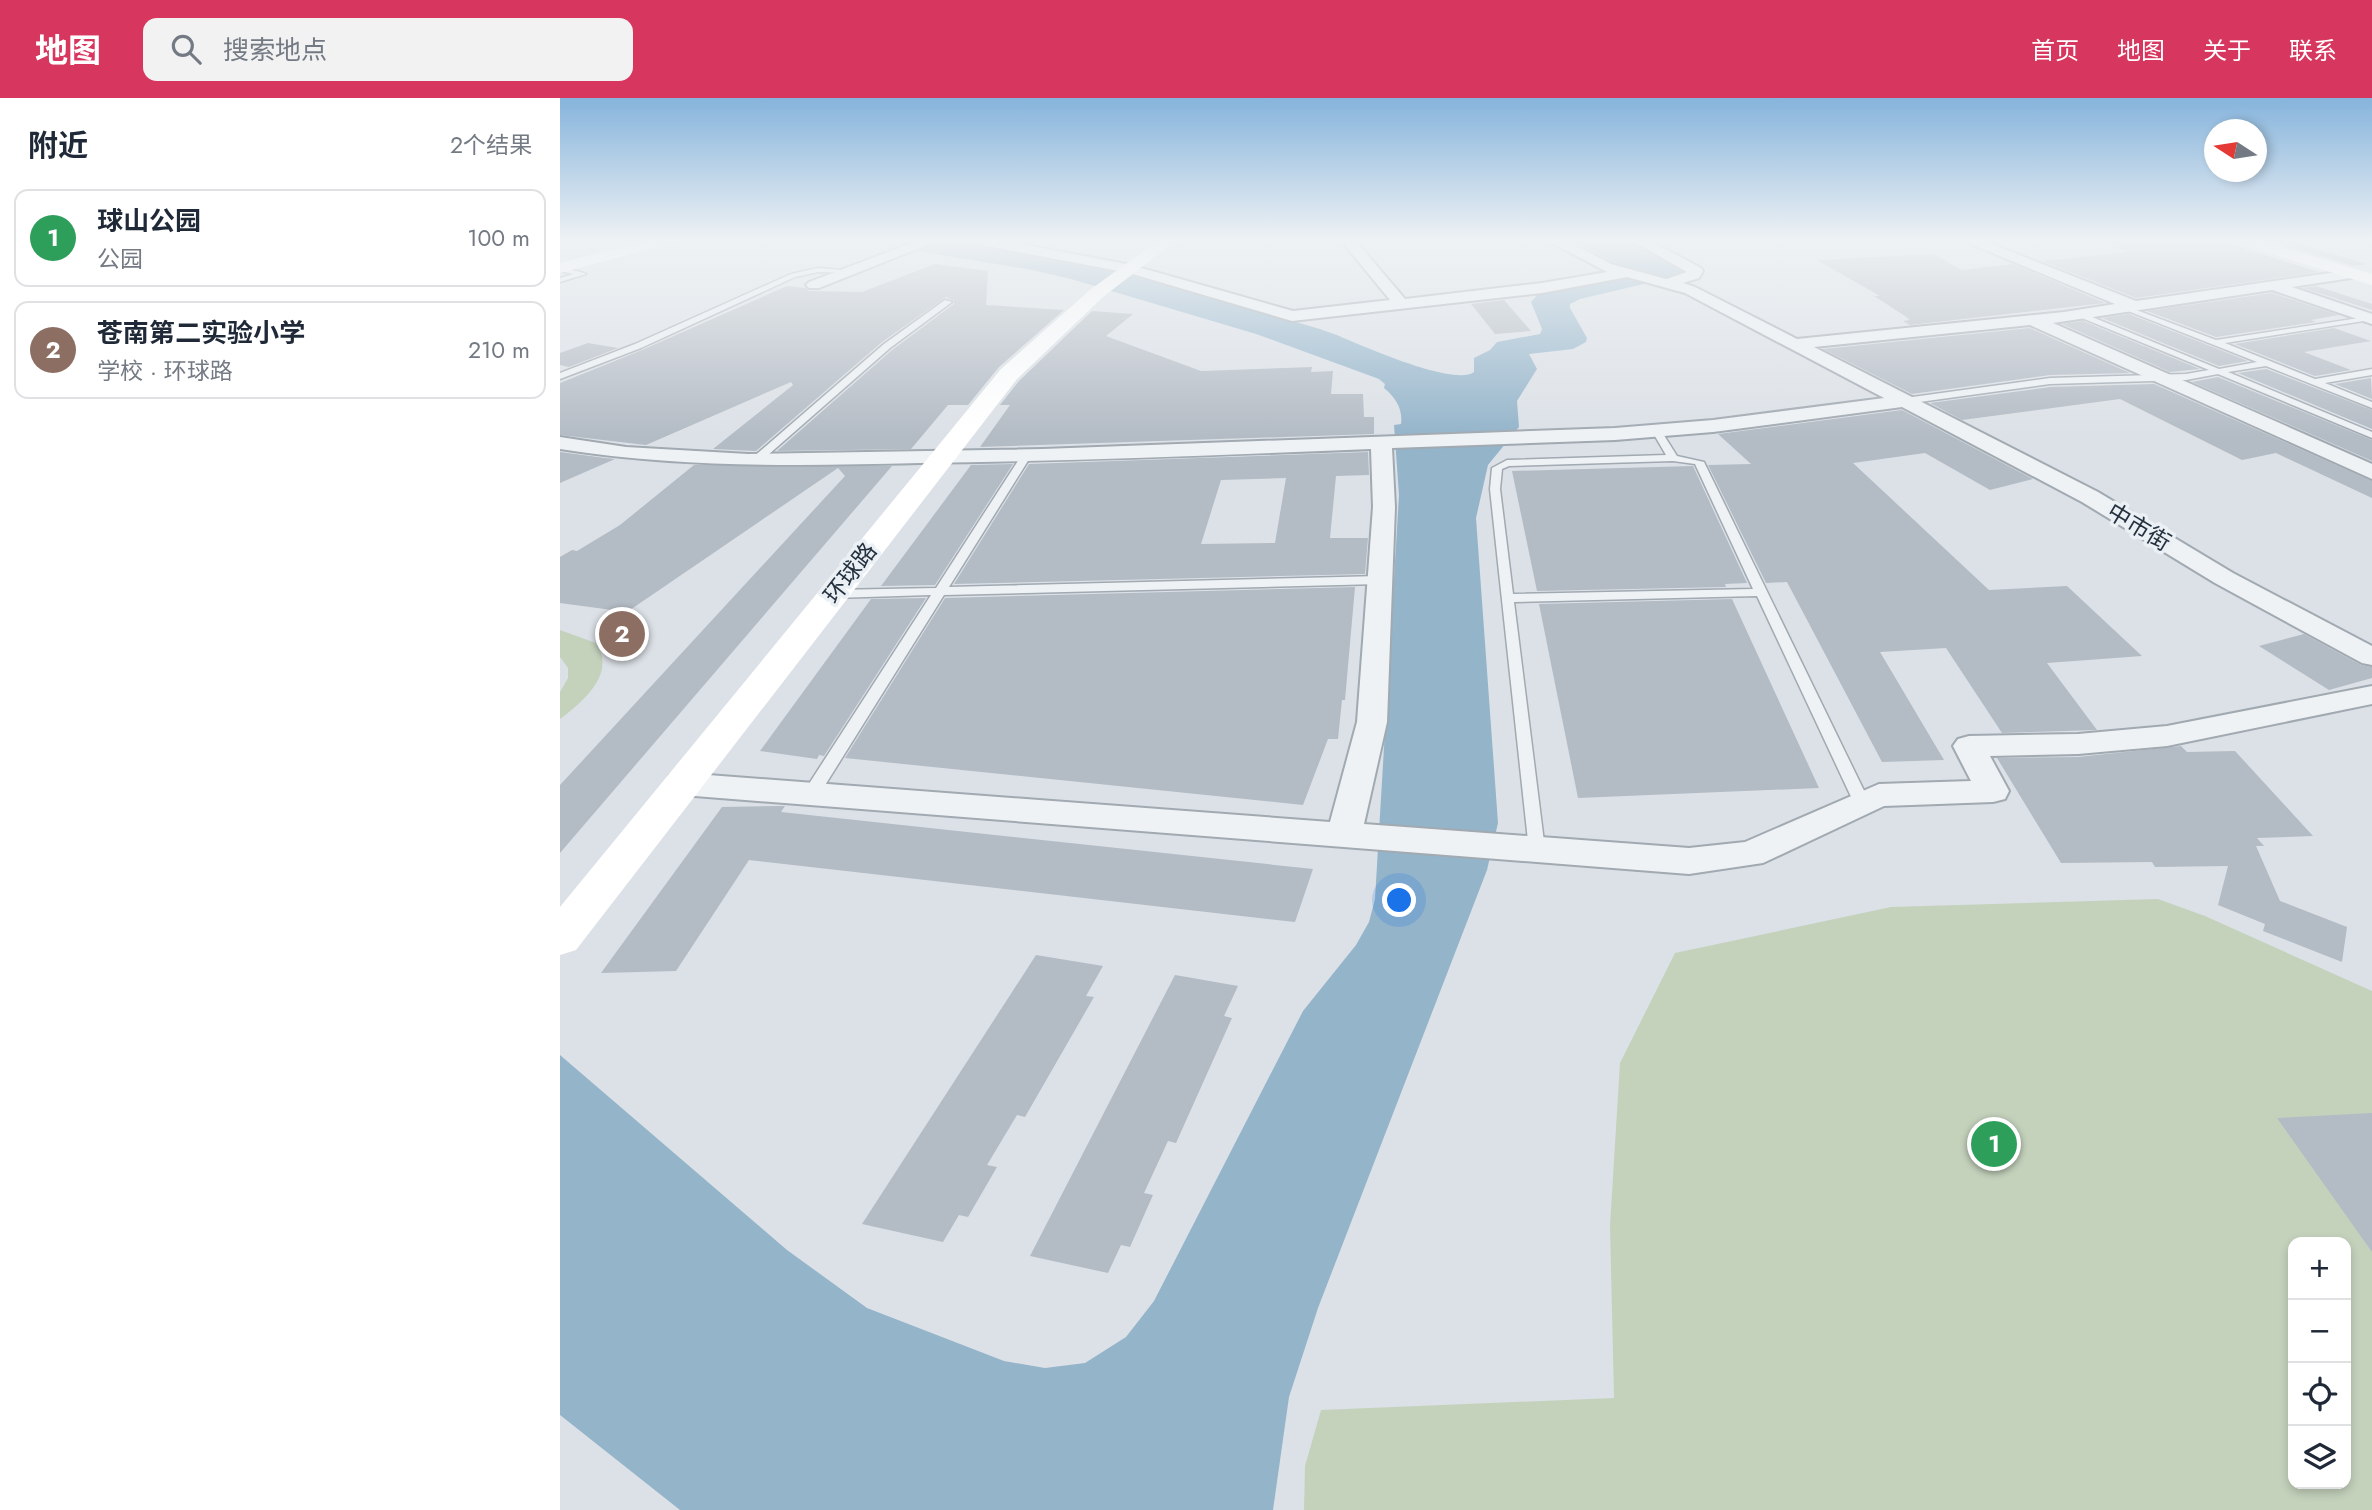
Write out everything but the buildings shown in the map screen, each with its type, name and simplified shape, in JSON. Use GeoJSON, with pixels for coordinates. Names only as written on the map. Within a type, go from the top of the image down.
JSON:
{"type":"FeatureCollection","features":[{"type":"Feature","properties":{"kind":"street","name":"环球路"},"geometry":{"type":"LineString","coordinates":[[560,938],[1009,374],[1036,346],[1083,305]]}},
{"type":"Feature","properties":{"kind":"street"},"geometry":{"type":"LineString","coordinates":[[1253,305],[1292,316],[1393,305]]}},
{"type":"Feature","properties":{"kind":"street","name":"中市街"},"geometry":{"type":"LineString","coordinates":[[1719,305],[2090,497],[2224,578],[2372,657]]}},
{"type":"Feature","properties":{"kind":"street"},"geometry":{"type":"LineString","coordinates":[[2124,305],[2129,307]]}},
{"type":"Feature","properties":{"kind":"street"},"geometry":{"type":"LineString","coordinates":[[1794,344],[2032,320],[2143,305]]}},
{"type":"Feature","properties":{"kind":"street"},"geometry":{"type":"LineString","coordinates":[[2329,305],[2371,319]]}},
{"type":"Feature","properties":{"kind":"street"},"geometry":{"type":"LineString","coordinates":[[2032,320],[2372,472]]}},
{"type":"Feature","properties":{"kind":"street"},"geometry":{"type":"LineString","coordinates":[[560,443],[669,457],[755,461],[1026,456],[1530,439],[1657,431],[1905,401]]}},
{"type":"Feature","properties":{"kind":"street"},"geometry":{"type":"LineString","coordinates":[[1356,836],[1372,723],[1384,507],[1384,444]]}},
{"type":"Feature","properties":{"kind":"street"},"geometry":{"type":"LineString","coordinates":[[2337,457],[2372,449]]}},
{"type":"Feature","properties":{"kind":"street"},"geometry":{"type":"LineString","coordinates":[[682,785],[1666,861],[1721,859],[1751,854],[1879,795],[1993,791],[1969,746],[2078,744],[2167,736],[2372,695]]}},
{"type":"Feature","properties":{"kind":"lane"},"geometry":{"type":"LineString","coordinates":[[560,376],[638,346],[728,305]]}},
{"type":"Feature","properties":{"kind":"lane"},"geometry":{"type":"LineString","coordinates":[[755,461],[877,354],[944,305]]}},
{"type":"Feature","properties":{"kind":"lane"},"geometry":{"type":"LineString","coordinates":[[2129,307],[2372,405]]}},
{"type":"Feature","properties":{"kind":"lane"},"geometry":{"type":"LineString","coordinates":[[2080,314],[2372,435]]}},
{"type":"Feature","properties":{"kind":"lane"},"geometry":{"type":"LineString","coordinates":[[2216,343],[2371,319]]}},
{"type":"Feature","properties":{"kind":"lane"},"geometry":{"type":"LineString","coordinates":[[1905,401],[2050,381],[2162,379],[2267,363]]}},
{"type":"Feature","properties":{"kind":"lane"},"geometry":{"type":"LineString","coordinates":[[2315,382],[2372,372]]}},
{"type":"Feature","properties":{"kind":"lane"},"geometry":{"type":"LineString","coordinates":[[1657,431],[1672,458]]}},
{"type":"Feature","properties":{"kind":"lane"},"geometry":{"type":"LineString","coordinates":[[811,794],[1026,456]]}},
{"type":"Feature","properties":{"kind":"lane"},"geometry":{"type":"LineString","coordinates":[[1521,849],[1508,598],[1495,489],[1497,468],[1526,461],[1672,458],[1699,462],[1862,803]]}},
{"type":"Feature","properties":{"kind":"lane"},"geometry":{"type":"LineString","coordinates":[[834,594],[1380,580]]}},
{"type":"Feature","properties":{"kind":"lane"},"geometry":{"type":"LineString","coordinates":[[1508,598],[1762,592]]}},
{"type":"Feature","properties":{"kind":"green space"},"geometry":{"type":"Polygon","coordinates":[[[560,630],[596,643],[602,665],[600,676],[587,695],[560,719],[560,692],[568,678],[568,668],[560,657],[560,630]]]}},
{"type":"Feature","properties":{"kind":"green space"},"geometry":{"type":"Polygon","coordinates":[[[2158,899],[2205,916],[2372,991],[2372,1510],[1304,1510],[1305,1466],[1321,1410],[1614,1398],[1610,1225],[1620,1063],[1675,953],[1891,907],[2158,899]]]}},
{"type":"Feature","properties":{"kind":"water"},"geometry":{"type":"Polygon","coordinates":[[[1158,305],[1233,305],[1307,325],[1406,362],[1447,374],[1463,375],[1474,372],[1474,358],[1490,350],[1497,342],[1540,334],[1542,329],[1532,305],[1570,305],[1587,338],[1586,342],[1573,349],[1529,354],[1537,369],[1517,401],[1519,427],[1488,465],[1476,518],[1498,823],[1487,870],[1318,1308],[1289,1397],[1273,1510],[680,1510],[560,1415],[560,1055],[787,1250],[867,1308],[1004,1361],[1045,1368],[1085,1363],[1126,1337],[1154,1301],[1303,1011],[1356,945],[1369,922],[1375,899],[1399,495],[1394,425],[1401,424],[1401,413],[1398,404],[1379,379],[1256,334],[1158,305]]]}},
{"type":"Feature","properties":{"kind":"place","name":"苍南第二实验小学"},"geometry":{"type":"Point","coordinates":[622,634]}},
{"type":"Feature","properties":{"kind":"place","name":"球山公园"},"geometry":{"type":"Point","coordinates":[1994,1144]}}]}
